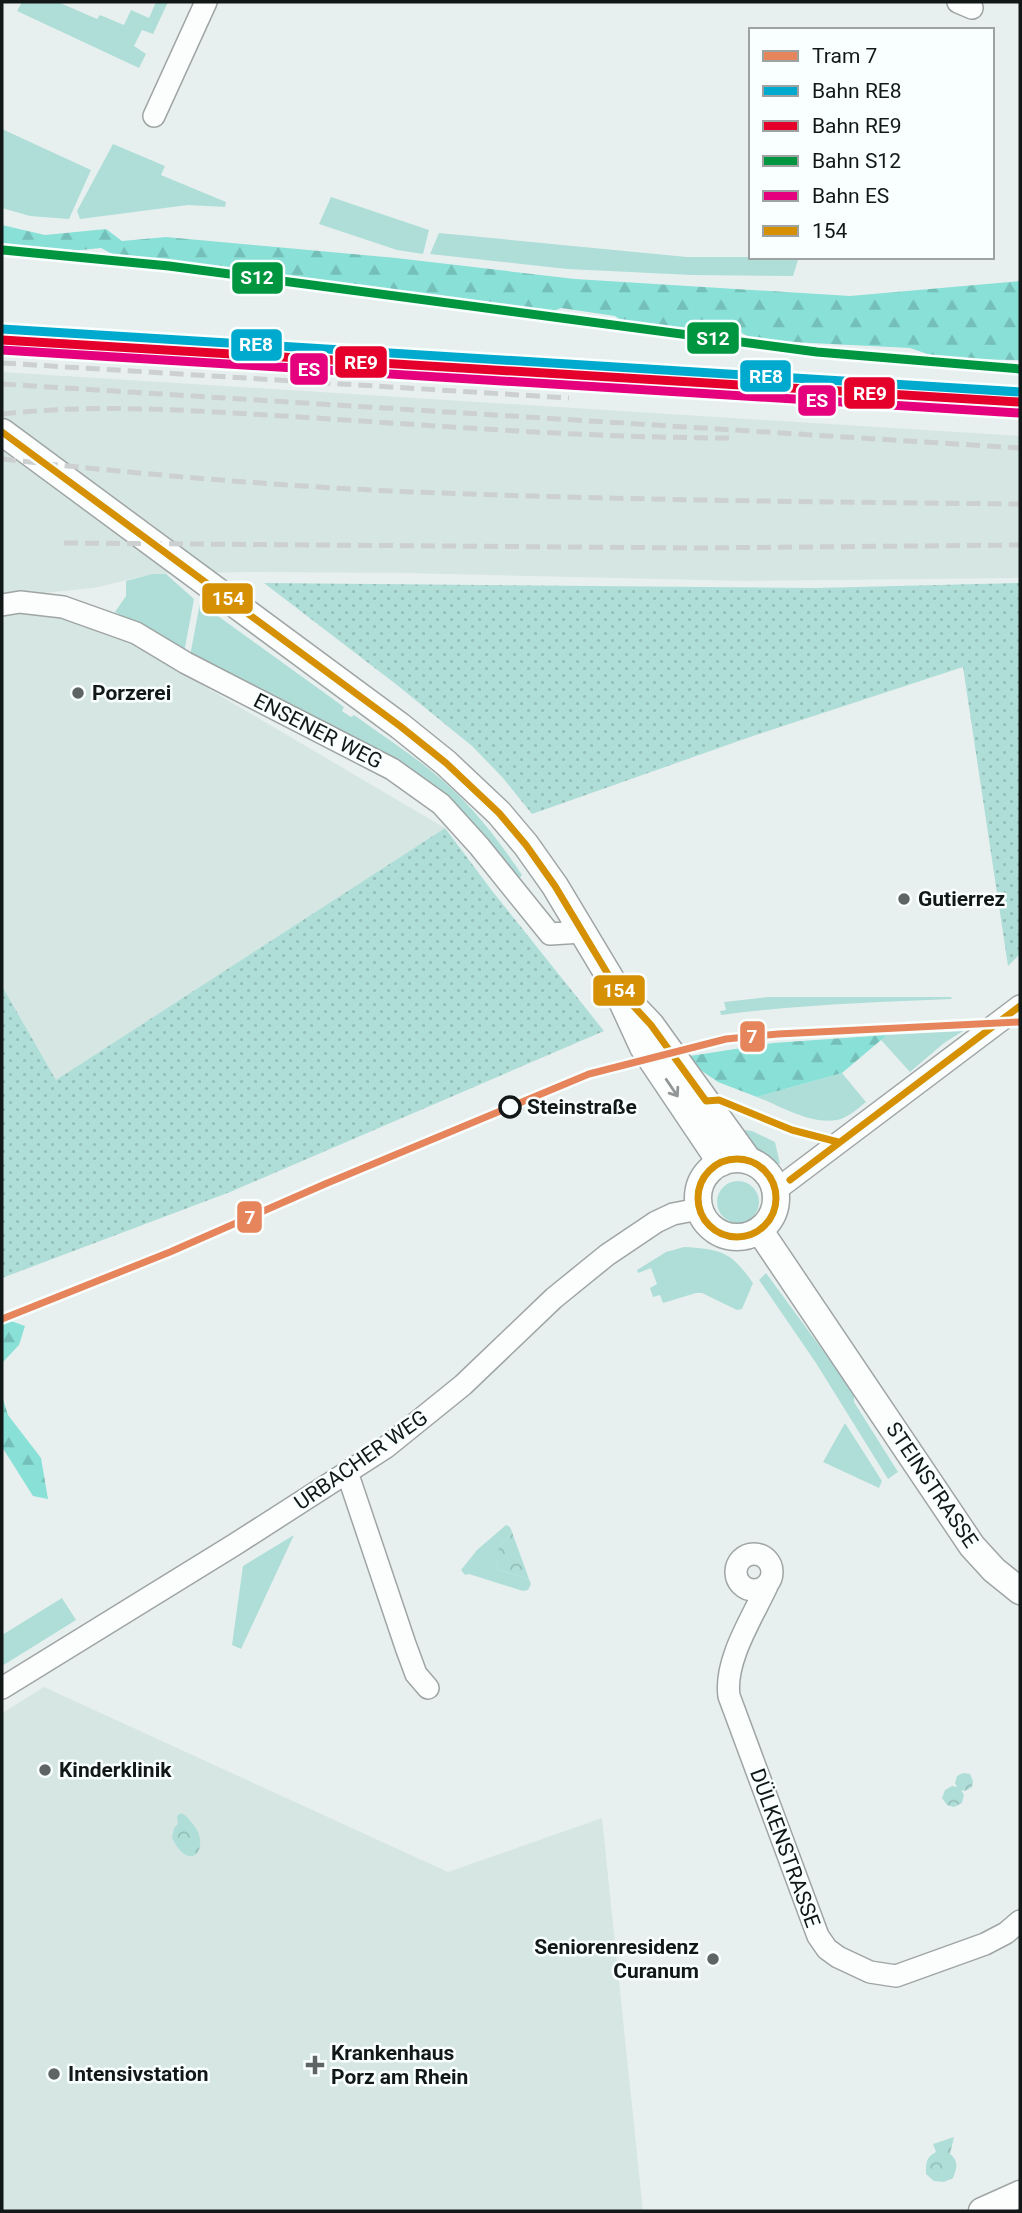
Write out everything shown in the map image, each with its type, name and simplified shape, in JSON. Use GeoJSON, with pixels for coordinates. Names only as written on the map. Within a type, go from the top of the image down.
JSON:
{"type":"FeatureCollection","features":[{"type":"Feature","properties":{"kind":"main road"},"geometry":{"type":"LineString","coordinates":[[2,432],[377,709],[446,763],[499,813],[555,886],[615,986],[643,1047],[721,1163]]}},
{"type":"Feature","properties":{"kind":"main road"},"geometry":{"type":"LineString","coordinates":[[615,986],[651,1025],[749,1161]]}},
{"type":"Feature","properties":{"kind":"main road"},"geometry":{"type":"LineString","coordinates":[[739,1159],[749,1161],[765,1170],[776,1190],[775,1208],[770,1221],[760,1231],[736,1238],[724,1236],[704,1220],[699,1209],[698,1195],[702,1182],[710,1170],[721,1163],[739,1159]]}},
{"type":"Feature","properties":{"kind":"main road","name":"STEINSTRASSE"},"geometry":{"type":"LineString","coordinates":[[760,1231],[972,1546],[994,1570],[1020,1591]]}},
{"type":"Feature","properties":{"kind":"main road"},"geometry":{"type":"LineString","coordinates":[[982,2211],[1020,2194]]}},
{"type":"Feature","properties":{"kind":"street"},"geometry":{"type":"LineString","coordinates":[[153,116],[206,2]]}},
{"type":"Feature","properties":{"kind":"street","name":"ENSENER WEG"},"geometry":{"type":"LineString","coordinates":[[2,605],[20,602],[63,607],[136,633],[186,663],[392,769],[441,804],[479,846],[550,934],[582,932]]}},
{"type":"Feature","properties":{"kind":"street"},"geometry":{"type":"LineString","coordinates":[[776,1190],[1020,1006]]}},
{"type":"Feature","properties":{"kind":"street","name":"URBACHER WEG"},"geometry":{"type":"LineString","coordinates":[[2,1688],[225,1551],[385,1448],[451,1395],[554,1298],[607,1255],[656,1222],[673,1214],[699,1209]]}},
{"type":"Feature","properties":{"kind":"street"},"geometry":{"type":"LineString","coordinates":[[347,1472],[416,1674],[428,1688]]}},
{"type":"Feature","properties":{"kind":"street","name":"DÜLKENSTRASSE"},"geometry":{"type":"LineString","coordinates":[[767,1586],[730,1666],[727,1684],[729,1696],[818,1936],[827,1949],[870,1972],[896,1976],[985,1944],[1006,1933],[1020,1921]]}},
{"type":"Feature","properties":{"kind":"shaded area"},"geometry":{"type":"Polygon","coordinates":[[[2,372],[1020,436],[1020,578],[745,581],[246,572],[152,574],[94,588],[2,597],[2,372]]]}},
{"type":"Feature","properties":{"kind":"shaded area"},"geometry":{"type":"Polygon","coordinates":[[[2,613],[54,614],[117,635],[445,828],[56,1080],[2,986],[2,613]]]}},
{"type":"Feature","properties":{"kind":"shaded area","name":"Krankenhaus Porz am Rhein"},"geometry":{"type":"Polygon","coordinates":[[[44,1687],[448,1872],[602,1818],[643,2211],[2,2211],[2,1713],[44,1687]]]}},
{"type":"Feature","properties":{"kind":"green space"},"geometry":{"type":"Polygon","coordinates":[[[22,2],[58,2],[97,19],[100,15],[124,25],[131,10],[149,18],[156,2],[168,2],[153,34],[142,30],[134,46],[146,54],[139,68],[17,11],[22,2]]]}},
{"type":"Feature","properties":{"kind":"green space"},"geometry":{"type":"Polygon","coordinates":[[[2,129],[91,170],[69,219],[30,216],[2,208],[2,129]]]}},
{"type":"Feature","properties":{"kind":"green space"},"geometry":{"type":"Polygon","coordinates":[[[113,144],[165,166],[161,175],[226,202],[225,207],[188,205],[80,219],[77,211],[113,144]]]}},
{"type":"Feature","properties":{"kind":"green space"},"geometry":{"type":"Polygon","coordinates":[[[331,197],[429,230],[423,254],[397,250],[319,224],[331,197]]]}},
{"type":"Feature","properties":{"kind":"green space"},"geometry":{"type":"Polygon","coordinates":[[[2,225],[45,235],[106,229],[122,241],[166,237],[396,258],[575,279],[850,296],[1020,281],[1020,360],[942,359],[910,348],[754,340],[733,328],[692,326],[678,329],[627,325],[615,316],[561,308],[547,314],[501,305],[118,257],[101,248],[71,251],[2,243],[2,225]]]}},
{"type":"Feature","properties":{"kind":"green space"},"geometry":{"type":"Polygon","coordinates":[[[439,233],[687,257],[798,259],[793,276],[692,275],[567,269],[430,254],[439,233]]]}},
{"type":"Feature","properties":{"kind":"green space"},"geometry":{"type":"Polygon","coordinates":[[[152,574],[166,574],[194,599],[184,653],[115,612],[126,596],[126,581],[152,574]]]}},
{"type":"Feature","properties":{"kind":"green space"},"geometry":{"type":"Polygon","coordinates":[[[264,583],[816,588],[1020,583],[1020,954],[1008,966],[963,667],[750,737],[532,814],[472,746],[264,583]]]}},
{"type":"Feature","properties":{"kind":"green space"},"geometry":{"type":"Polygon","coordinates":[[[200,603],[344,707],[342,711],[351,717],[354,715],[443,781],[468,805],[502,846],[522,875],[517,882],[482,838],[190,656],[200,603]]]}},
{"type":"Feature","properties":{"kind":"green space"},"geometry":{"type":"Polygon","coordinates":[[[445,828],[604,1031],[230,1192],[2,1278],[2,986],[56,1080],[445,828]]]}},
{"type":"Feature","properties":{"kind":"green space"},"geometry":{"type":"Polygon","coordinates":[[[768,997],[952,999],[807,1006],[721,1015],[720,1011],[726,1010],[724,1002],[768,997]]]}},
{"type":"Feature","properties":{"kind":"green space"},"geometry":{"type":"Polygon","coordinates":[[[963,1031],[944,1043],[910,1072],[881,1040],[887,1035],[963,1031]]]}},
{"type":"Feature","properties":{"kind":"green space"},"geometry":{"type":"Polygon","coordinates":[[[887,1035],[842,1073],[757,1097],[718,1082],[702,1071],[690,1056],[773,1043],[887,1035]]]}},
{"type":"Feature","properties":{"kind":"green space"},"geometry":{"type":"Polygon","coordinates":[[[842,1073],[866,1102],[841,1119],[817,1120],[757,1097],[842,1073]]]}},
{"type":"Feature","properties":{"kind":"green space"},"geometry":{"type":"Polygon","coordinates":[[[744,1130],[775,1142],[780,1164],[759,1158],[737,1133],[744,1130]]]}},
{"type":"Feature","properties":{"kind":"green space"},"geometry":{"type":"Polygon","coordinates":[[[738,1181],[753,1187],[759,1202],[753,1217],[738,1223],[723,1217],[717,1202],[723,1187],[738,1181]]]}},
{"type":"Feature","properties":{"kind":"green space"},"geometry":{"type":"Polygon","coordinates":[[[684,1247],[717,1251],[738,1265],[753,1283],[742,1309],[737,1310],[702,1293],[663,1303],[660,1295],[653,1297],[650,1288],[657,1284],[651,1268],[638,1273],[637,1270],[666,1252],[684,1247]]]}},
{"type":"Feature","properties":{"kind":"green space"},"geometry":{"type":"Polygon","coordinates":[[[766,1273],[854,1393],[854,1402],[898,1472],[888,1479],[816,1363],[759,1280],[766,1273]]]}},
{"type":"Feature","properties":{"kind":"green space"},"geometry":{"type":"Polygon","coordinates":[[[11,1321],[25,1326],[19,1345],[2,1363],[2,1325],[11,1321]]]}},
{"type":"Feature","properties":{"kind":"green space"},"geometry":{"type":"Polygon","coordinates":[[[2,1396],[8,1415],[41,1458],[48,1499],[33,1496],[2,1447],[2,1396]]]}},
{"type":"Feature","properties":{"kind":"green space"},"geometry":{"type":"Polygon","coordinates":[[[845,1423],[882,1481],[879,1488],[823,1462],[845,1423]]]}},
{"type":"Feature","properties":{"kind":"green space"},"geometry":{"type":"Polygon","coordinates":[[[506,1525],[512,1532],[497,1554],[499,1570],[529,1579],[531,1584],[528,1590],[523,1591],[465,1575],[461,1570],[477,1550],[506,1525]]]}},
{"type":"Feature","properties":{"kind":"green space"},"geometry":{"type":"Polygon","coordinates":[[[512,1532],[529,1579],[499,1570],[496,1554],[512,1532]]]}},
{"type":"Feature","properties":{"kind":"green space"},"geometry":{"type":"Polygon","coordinates":[[[294,1535],[241,1649],[232,1645],[243,1566],[294,1535]]]}},
{"type":"Feature","properties":{"kind":"green space"},"geometry":{"type":"Polygon","coordinates":[[[62,1598],[76,1620],[2,1666],[2,1635],[62,1598]]]}},
{"type":"Feature","properties":{"kind":"green space"},"geometry":{"type":"Polygon","coordinates":[[[970,1774],[972,1787],[961,1790],[964,1795],[962,1803],[954,1807],[947,1805],[942,1798],[945,1790],[952,1786],[957,1787],[957,1776],[970,1774]]]}},
{"type":"Feature","properties":{"kind":"green space"},"geometry":{"type":"Polygon","coordinates":[[[181,1813],[198,1833],[199,1849],[192,1856],[179,1849],[172,1838],[174,1828],[178,1824],[177,1816],[181,1813]]]}},
{"type":"Feature","properties":{"kind":"green space"},"geometry":{"type":"Polygon","coordinates":[[[954,2137],[950,2154],[956,2165],[953,2178],[944,2182],[934,2181],[926,2174],[927,2161],[936,2152],[933,2144],[954,2137]]]}},
{"type":"Feature","properties":{"kind":"railway"},"geometry":{"type":"LineString","coordinates":[[2,350],[761,397]]}},
{"type":"Feature","properties":{"kind":"railway"},"geometry":{"type":"LineString","coordinates":[[2,363],[569,398]]}},
{"type":"Feature","properties":{"kind":"railway"},"geometry":{"type":"LineString","coordinates":[[2,384],[1020,448]]}},
{"type":"Feature","properties":{"kind":"railway"},"geometry":{"type":"LineString","coordinates":[[2,414],[76,409],[150,409],[570,434],[733,438]]}},
{"type":"Feature","properties":{"kind":"railway"},"geometry":{"type":"LineString","coordinates":[[2,459],[207,479],[413,492],[641,499],[1020,504]]}},
{"type":"Feature","properties":{"kind":"railway"},"geometry":{"type":"LineString","coordinates":[[64,543],[695,548],[1020,545]]}},
{"type":"Feature","properties":{"kind":"tram line","name":"7"},"geometry":{"type":"LineString","coordinates":[[2,1319],[170,1252],[589,1074],[726,1039],[1020,1022]]}},
{"type":"Feature","properties":{"kind":"rail line","name":"S12"},"geometry":{"type":"LineString","coordinates":[[3,250],[169,266],[817,352],[1020,369]]}},
{"type":"Feature","properties":{"kind":"rail line","name":"RE8"},"geometry":{"type":"LineString","coordinates":[[2,329],[1020,392]]}},
{"type":"Feature","properties":{"kind":"rail line","name":"RE9"},"geometry":{"type":"LineString","coordinates":[[2,340],[1019,402]]}},
{"type":"Feature","properties":{"kind":"rail line","name":"ES"},"geometry":{"type":"LineString","coordinates":[[2,350],[1019,413]]}},
{"type":"Feature","properties":{"kind":"transit line","name":"154"},"geometry":{"type":"LineString","coordinates":[[2,432],[400,726],[446,763],[499,813],[555,886],[615,986],[651,1025],[706,1101],[719,1100],[792,1130],[838,1142]]}},
{"type":"Feature","properties":{"kind":"transit line","name":"154"},"geometry":{"type":"LineString","coordinates":[[790,1180],[1020,1006]]}},
{"type":"Feature","properties":{"kind":"transit line","name":"154"},"geometry":{"type":"LineString","coordinates":[[737,1159],[752,1162],[765,1170],[773,1183],[776,1198],[773,1213],[765,1226],[752,1234],[737,1237],[722,1234],[709,1226],[701,1213],[698,1198],[701,1183],[709,1170],[722,1162],[737,1159]]}},
{"type":"Feature","properties":{"kind":"place","name":"Porzerei"},"geometry":{"type":"Point","coordinates":[78,693]}},
{"type":"Feature","properties":{"kind":"place","name":"Gutierrez"},"geometry":{"type":"Point","coordinates":[904,899]}},
{"type":"Feature","properties":{"kind":"place","name":"Steinstraße"},"geometry":{"type":"Point","coordinates":[510,1107]}},
{"type":"Feature","properties":{"kind":"place","name":"Kinderklinik"},"geometry":{"type":"Point","coordinates":[45,1770]}},
{"type":"Feature","properties":{"kind":"place","name":"Seniorenresidenz Curanum"},"geometry":{"type":"Point","coordinates":[713,1959]}},
{"type":"Feature","properties":{"kind":"place","name":"Krankenhaus Porz am Rhein"},"geometry":{"type":"Point","coordinates":[315,2065]}},
{"type":"Feature","properties":{"kind":"place","name":"Intensivstation"},"geometry":{"type":"Point","coordinates":[54,2074]}}]}
